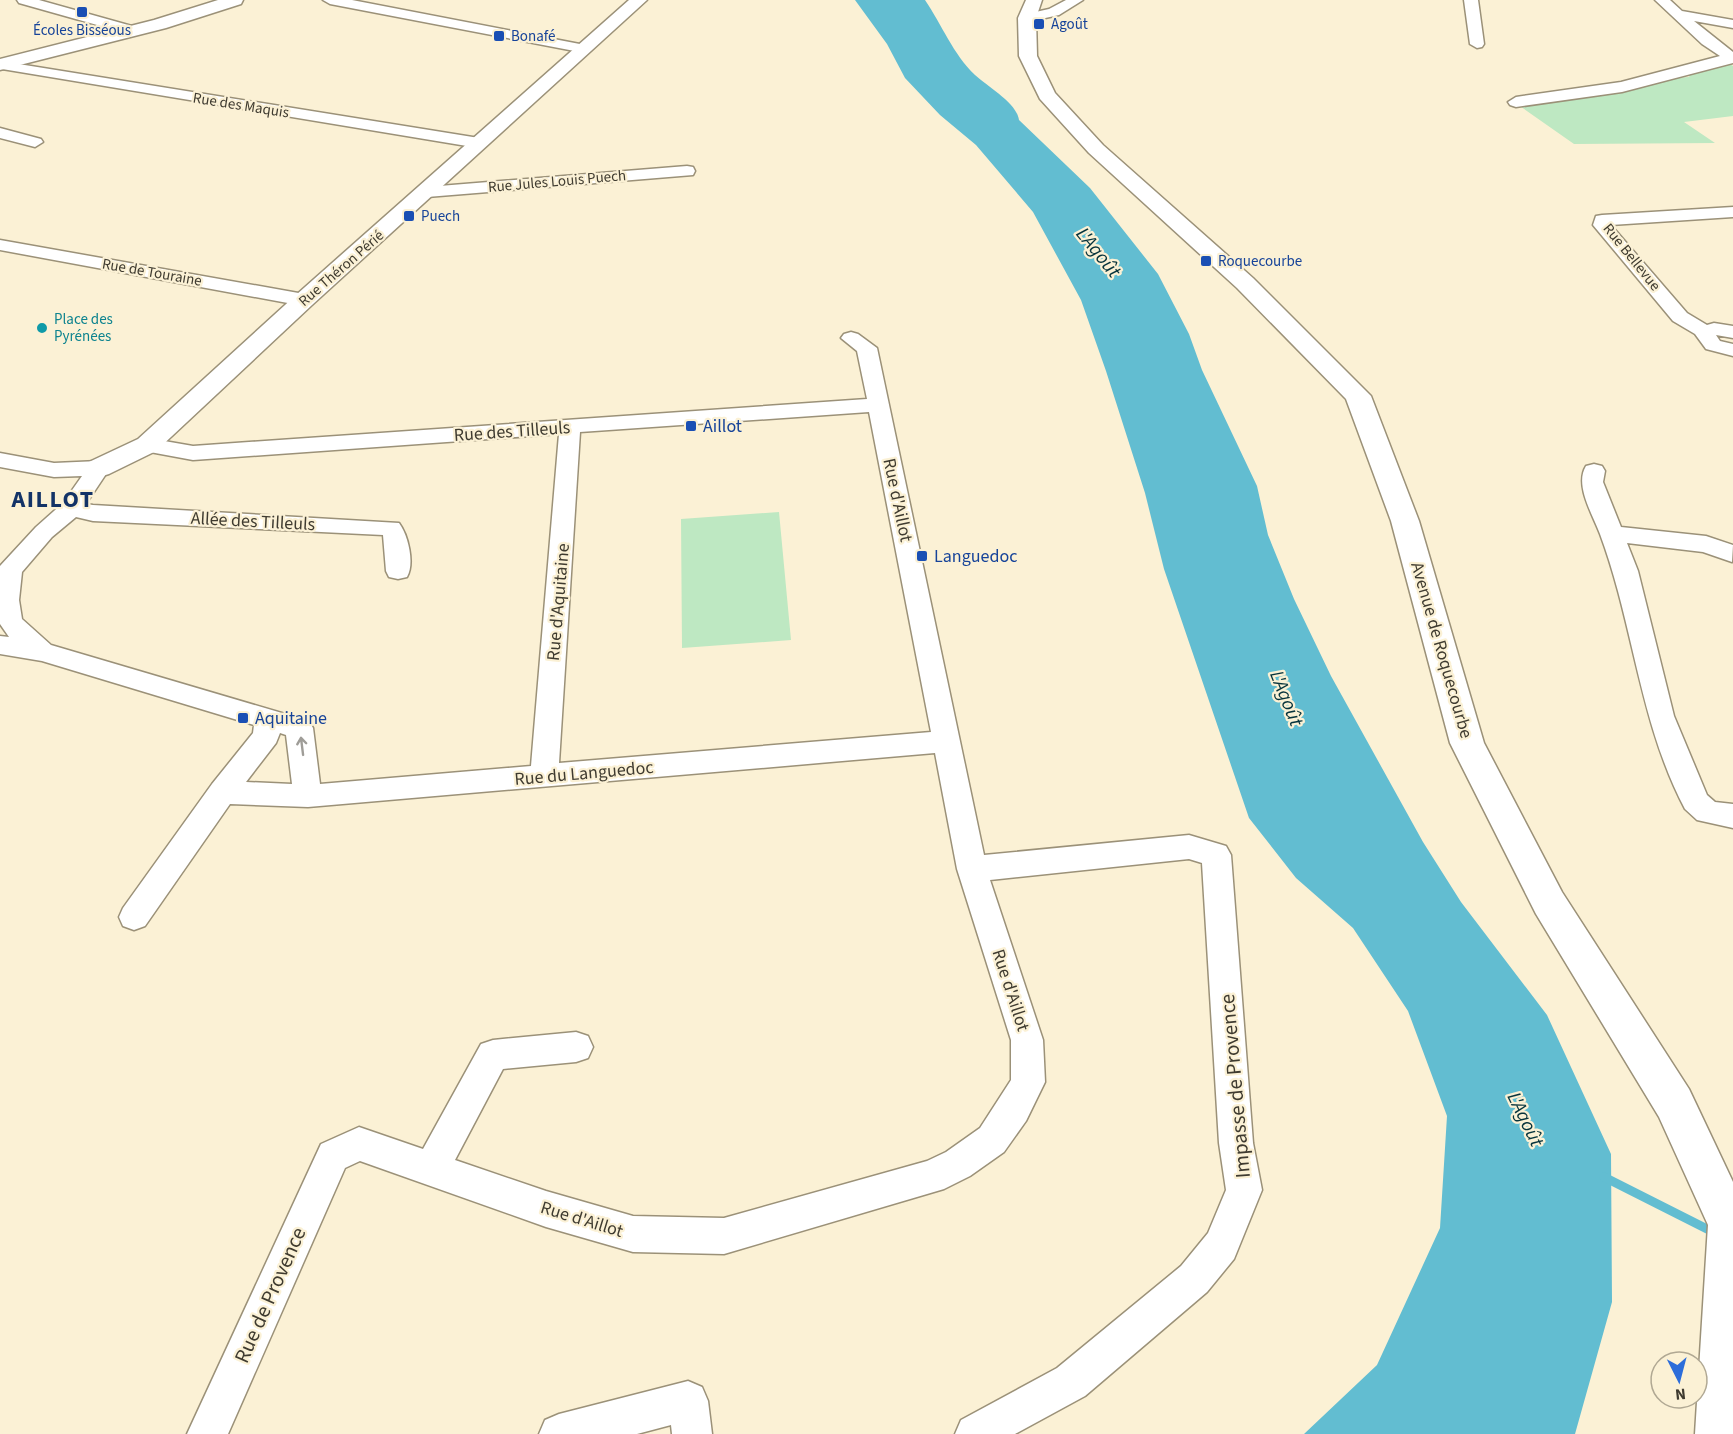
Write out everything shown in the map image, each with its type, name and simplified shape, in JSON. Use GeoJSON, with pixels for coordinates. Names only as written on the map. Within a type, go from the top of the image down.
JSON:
{"type":"FeatureCollection","features":[{"type":"Feature","properties":{"kind":"main road"},"geometry":{"type":"LineString","coordinates":[[1,65],[134,31],[235,0]]}},
{"type":"Feature","properties":{"kind":"main road","name":"Rue Théron Périé"},"geometry":{"type":"LineString","coordinates":[[99,468],[147,445],[304,300],[639,0]]}},
{"type":"Feature","properties":{"kind":"main road"},"geometry":{"type":"LineString","coordinates":[[1027,18],[1034,0]]}},
{"type":"Feature","properties":{"kind":"main road","name":"Avenue de Roquecourbe"},"geometry":{"type":"LineString","coordinates":[[1027,18],[1028,56],[1047,95],[1096,149],[1245,283],[1358,396],[1405,521],[1467,743],[1549,903],[1674,1103],[1729,1239],[1720,1434]]}},
{"type":"Feature","properties":{"kind":"street"},"geometry":{"type":"LineString","coordinates":[[24,0],[134,31]]}},
{"type":"Feature","properties":{"kind":"street"},"geometry":{"type":"LineString","coordinates":[[330,0],[585,49]]}},
{"type":"Feature","properties":{"kind":"street"},"geometry":{"type":"LineString","coordinates":[[1027,18],[1054,12],[1076,0]]}},
{"type":"Feature","properties":{"kind":"street"},"geometry":{"type":"LineString","coordinates":[[1471,0],[1477,44]]}},
{"type":"Feature","properties":{"kind":"street"},"geometry":{"type":"LineString","coordinates":[[1662,0],[1707,41],[1732,58]]}},
{"type":"Feature","properties":{"kind":"street"},"geometry":{"type":"LineString","coordinates":[[1676,14],[1733,24]]}},
{"type":"Feature","properties":{"kind":"street"},"geometry":{"type":"LineString","coordinates":[[1516,102],[1622,87],[1732,58]]}},
{"type":"Feature","properties":{"kind":"street","name":"Rue des Maquis"},"geometry":{"type":"LineString","coordinates":[[1,65],[479,143]]}},
{"type":"Feature","properties":{"kind":"street"},"geometry":{"type":"LineString","coordinates":[[0,133],[34,142]]}},
{"type":"Feature","properties":{"kind":"street","name":"Rue Jules Louis Puech"},"geometry":{"type":"LineString","coordinates":[[427,192],[687,171]]}},
{"type":"Feature","properties":{"kind":"street","name":"Rue Bellevue"},"geometry":{"type":"LineString","coordinates":[[1706,332],[1680,317],[1602,225],[1602,220],[1733,212]]}},
{"type":"Feature","properties":{"kind":"street","name":"Rue de Touraine"},"geometry":{"type":"LineString","coordinates":[[0,244],[304,300]]}},
{"type":"Feature","properties":{"kind":"street","name":"Rue Bellevue"},"geometry":{"type":"LineString","coordinates":[[1706,332],[1714,329],[1733,333]]}},
{"type":"Feature","properties":{"kind":"street","name":"Rue Bellevue"},"geometry":{"type":"LineString","coordinates":[[1706,332],[1708,342],[1733,350]]}},
{"type":"Feature","properties":{"kind":"street","name":"Rue d'Aillot"},"geometry":{"type":"LineString","coordinates":[[333,1155],[359,1144],[546,1209],[633,1234],[724,1236],[932,1177],[958,1164],[992,1140],[1014,1109],[1028,1082],[1028,1040],[972,869],[867,348],[851,338]]}},
{"type":"Feature","properties":{"kind":"street","name":"Rue des Tilleuls"},"geometry":{"type":"LineString","coordinates":[[147,445],[193,453],[879,405]]}},
{"type":"Feature","properties":{"kind":"street"},"geometry":{"type":"LineString","coordinates":[[837,409],[863,418],[875,425],[885,437]]}},
{"type":"Feature","properties":{"kind":"street","name":"Rue d'Aquitaine"},"geometry":{"type":"LineString","coordinates":[[544,776],[570,427]]}},
{"type":"Feature","properties":{"kind":"street"},"geometry":{"type":"LineString","coordinates":[[0,460],[54,470],[99,468]]}},
{"type":"Feature","properties":{"kind":"street","name":"Rue Théron Périé"},"geometry":{"type":"LineString","coordinates":[[3,572],[71,508],[99,468]]}},
{"type":"Feature","properties":{"kind":"street"},"geometry":{"type":"LineString","coordinates":[[1594,471],[1592,482],[1614,534],[1631,590],[1661,717],[1700,809],[1712,814],[1733,816]]}},
{"type":"Feature","properties":{"kind":"street","name":"Allée des Tilleuls"},"geometry":{"type":"LineString","coordinates":[[71,508],[93,513],[391,528],[395,534],[398,571]]}},
{"type":"Feature","properties":{"kind":"street"},"geometry":{"type":"LineString","coordinates":[[1614,534],[1706,544],[1732,554]]}},
{"type":"Feature","properties":{"kind":"street"},"geometry":{"type":"LineString","coordinates":[[3,572],[0,597],[3,611],[10,625],[42,652]]}},
{"type":"Feature","properties":{"kind":"street"},"geometry":{"type":"LineString","coordinates":[[0,645],[42,652],[299,728],[308,796]]}},
{"type":"Feature","properties":{"kind":"street"},"geometry":{"type":"LineString","coordinates":[[134,917],[222,792],[266,736],[269,718]]}},
{"type":"Feature","properties":{"kind":"street","name":"Rue du Languedoc"},"geometry":{"type":"LineString","coordinates":[[222,792],[308,796],[946,741]]}},
{"type":"Feature","properties":{"kind":"street","name":"Impasse de Provence"},"geometry":{"type":"LineString","coordinates":[[972,869],[1189,847],[1216,855],[1236,1143],[1244,1190],[1221,1246],[1194,1279],[1071,1382],[975,1434]]}},
{"type":"Feature","properties":{"kind":"street"},"geometry":{"type":"LineString","coordinates":[[432,1168],[493,1055],[576,1047]]}},
{"type":"Feature","properties":{"kind":"street","name":"Rue de Provence"},"geometry":{"type":"LineString","coordinates":[[207,1434],[333,1155]]}},
{"type":"Feature","properties":{"kind":"street"},"geometry":{"type":"LineString","coordinates":[[559,1434],[688,1401],[692,1434]]}},
{"type":"Feature","properties":{"kind":"green space"},"geometry":{"type":"Polygon","coordinates":[[[1730,64],[1733,66],[1733,116],[1684,122],[1715,143],[1574,144],[1517,104],[1626,88],[1634,90],[1673,78],[1689,77],[1730,64]]]}},
{"type":"Feature","properties":{"kind":"green space"},"geometry":{"type":"Polygon","coordinates":[[[779,512],[791,640],[682,648],[681,519],[779,512]]]}},
{"type":"Feature","properties":{"kind":"water","name":"L'Agoût"},"geometry":{"type":"Polygon","coordinates":[[[855,0],[925,0],[967,67],[1008,101],[1019,120],[1090,188],[1158,274],[1189,334],[1202,370],[1257,486],[1268,535],[1294,599],[1331,676],[1423,842],[1461,902],[1547,1015],[1611,1154],[1612,1302],[1575,1434],[1304,1434],[1377,1365],[1440,1228],[1447,1116],[1408,1011],[1353,928],[1296,878],[1249,818],[1164,569],[1145,493],[1081,300],[1033,212],[976,145],[940,115],[905,78],[887,44],[855,0]]]}},
{"type":"Feature","properties":{"kind":"waterway"},"geometry":{"type":"LineString","coordinates":[[1604,1177],[1715,1233]]}},
{"type":"Feature","properties":{"kind":"place","name":"Écoles Bisséous"},"geometry":{"type":"Point","coordinates":[82,12]}},
{"type":"Feature","properties":{"kind":"place","name":"Agoût"},"geometry":{"type":"Point","coordinates":[1039,24]}},
{"type":"Feature","properties":{"kind":"place","name":"Bonafé"},"geometry":{"type":"Point","coordinates":[499,36]}},
{"type":"Feature","properties":{"kind":"place","name":"Puech"},"geometry":{"type":"Point","coordinates":[409,216]}},
{"type":"Feature","properties":{"kind":"place","name":"Roquecourbe"},"geometry":{"type":"Point","coordinates":[1206,261]}},
{"type":"Feature","properties":{"kind":"place","name":"Place des Pyrénées"},"geometry":{"type":"Point","coordinates":[42,328]}},
{"type":"Feature","properties":{"kind":"place","name":"Aillot"},"geometry":{"type":"Point","coordinates":[691,426]}},
{"type":"Feature","properties":{"kind":"place","name":"Languedoc"},"geometry":{"type":"Point","coordinates":[922,556]}},
{"type":"Feature","properties":{"kind":"place","name":"Aquitaine"},"geometry":{"type":"Point","coordinates":[243,718]}},
{"type":"Feature","properties":{"kind":"district","name":"AILLOT"},"geometry":{"type":"Point","coordinates":[53,499]}}]}
